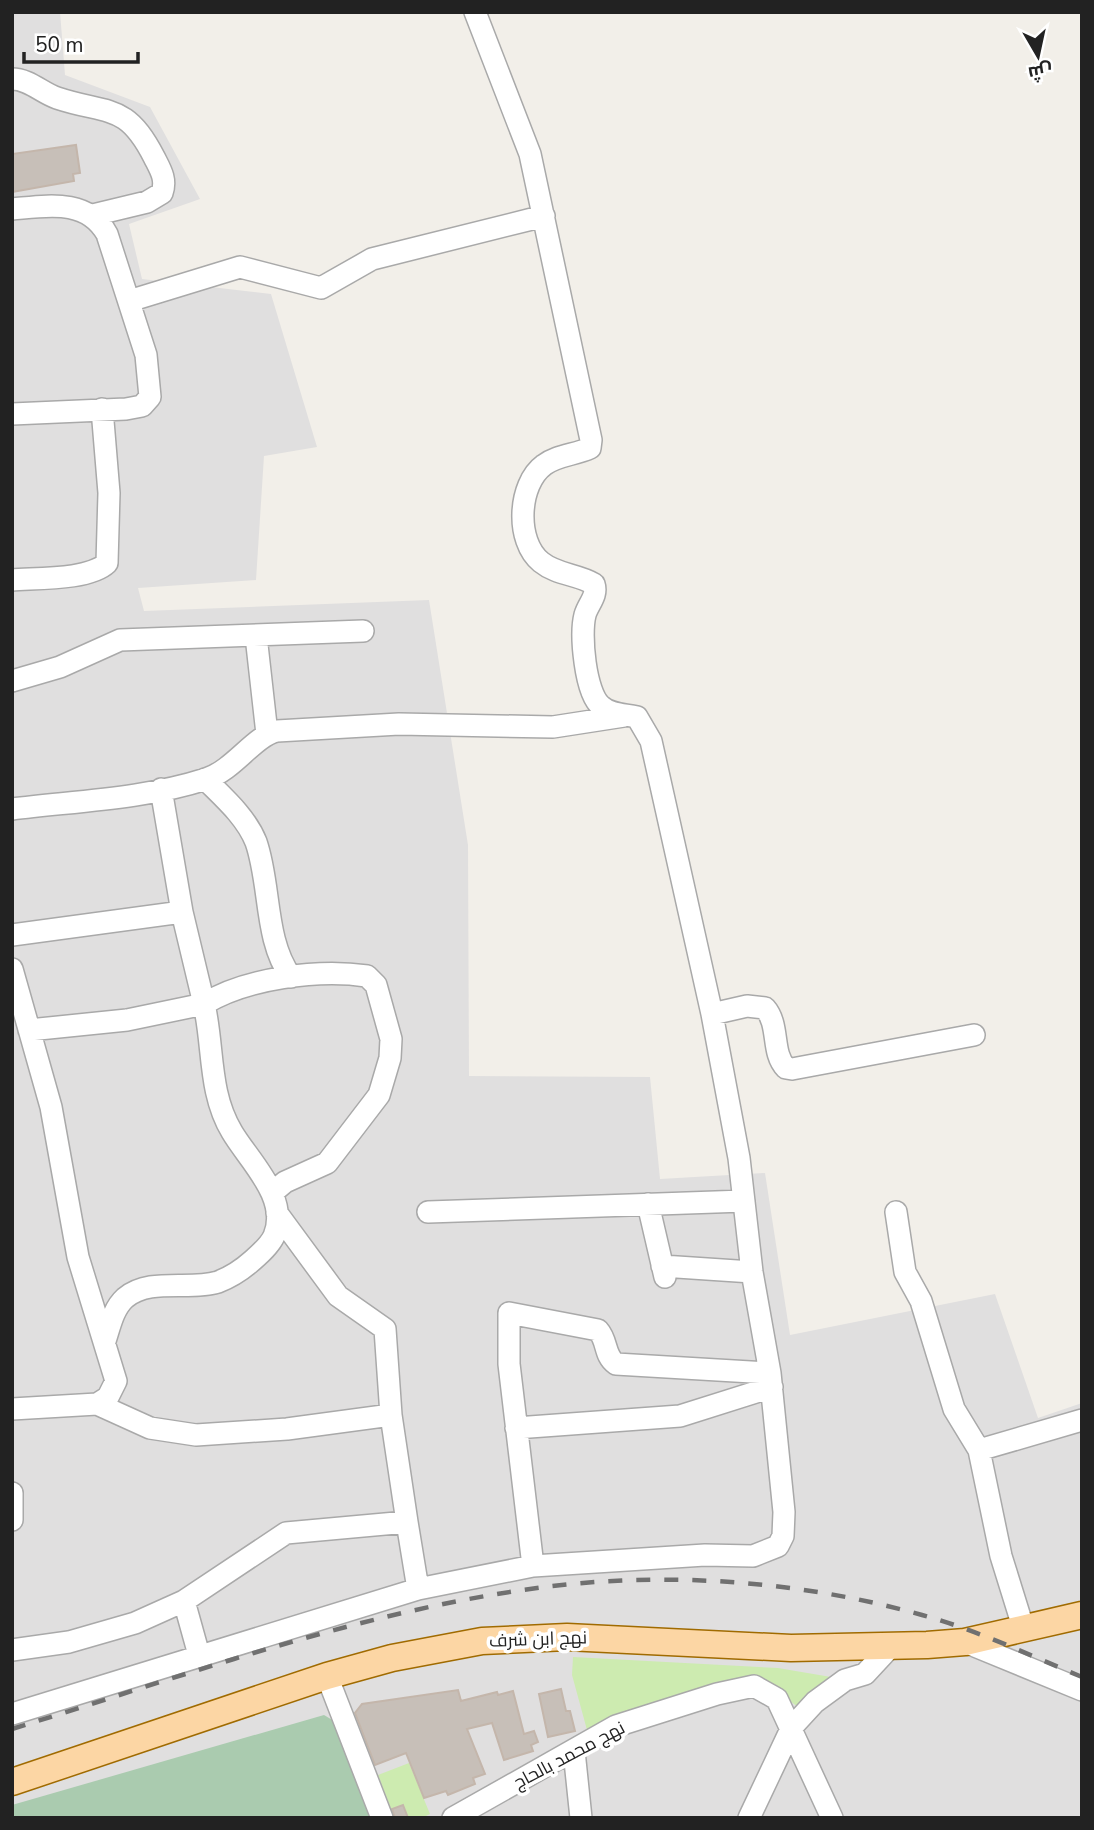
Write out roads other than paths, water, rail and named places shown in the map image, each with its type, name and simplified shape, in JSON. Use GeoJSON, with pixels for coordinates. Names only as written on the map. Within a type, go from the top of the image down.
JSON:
{"type":"FeatureCollection","features":[{"type":"Feature","properties":{"kind":"main road","name":"نهج ابن شرف"},"geometry":{"type":"LineString","coordinates":[[12,1783],[327,1676],[434,1649],[523,1637],[616,1637],[791,1648],[891,1646],[965,1642],[1082,1615]]}},
{"type":"Feature","properties":{"kind":"street"},"geometry":{"type":"LineString","coordinates":[[12,1714],[199,1654],[418,1589],[533,1566],[705,1555],[753,1556],[778,1546],[783,1536],[784,1512],[771,1380],[752,1272],[739,1158],[712,1014],[657,779],[651,741],[640,719],[608,711],[598,704],[590,685],[583,624],[596,590],[594,584],[555,572],[537,559],[528,543],[524,522],[527,489],[542,467],[587,450],[591,444],[530,154],[475,12]]}},
{"type":"Feature","properties":{"kind":"street"},"geometry":{"type":"LineString","coordinates":[[12,79],[25,81],[54,97],[124,116],[141,132],[164,176],[162,192],[146,202],[93,215],[63,206],[12,209]]}},
{"type":"Feature","properties":{"kind":"street"},"geometry":{"type":"LineString","coordinates":[[12,414],[134,408],[147,403],[150,397],[146,355],[107,234],[93,215]]}},
{"type":"Feature","properties":{"kind":"street"},"geometry":{"type":"LineString","coordinates":[[129,301],[240,267],[321,288],[372,259],[544,216]]}},
{"type":"Feature","properties":{"kind":"street"},"geometry":{"type":"LineString","coordinates":[[12,580],[81,574],[107,563],[109,494],[102,409]]}},
{"type":"Feature","properties":{"kind":"street"},"geometry":{"type":"LineString","coordinates":[[12,681],[60,667],[120,640],[363,631]]}},
{"type":"Feature","properties":{"kind":"street"},"geometry":{"type":"LineString","coordinates":[[256,636],[267,734]]}},
{"type":"Feature","properties":{"kind":"street"},"geometry":{"type":"LineString","coordinates":[[12,809],[161,789],[205,779],[233,764],[267,734],[289,730],[399,724],[552,727],[625,716]]}},
{"type":"Feature","properties":{"kind":"street"},"geometry":{"type":"LineString","coordinates":[[205,779],[242,818],[255,840],[264,867],[278,954],[291,977]]}},
{"type":"Feature","properties":{"kind":"street"},"geometry":{"type":"LineString","coordinates":[[161,789],[182,912],[212,1040],[214,1086],[218,1105],[274,1203],[338,1296],[385,1329],[391,1415],[418,1589]]}},
{"type":"Feature","properties":{"kind":"street"},"geometry":{"type":"LineString","coordinates":[[12,934],[182,912]]}},
{"type":"Feature","properties":{"kind":"street"},"geometry":{"type":"LineString","coordinates":[[12,969],[51,1108],[78,1257],[116,1381],[108,1397],[97,1404]]}},
{"type":"Feature","properties":{"kind":"street"},"geometry":{"type":"LineString","coordinates":[[29,1030],[127,1020],[204,1004],[230,990],[291,977],[367,976],[379,993],[388,1024],[391,1049],[379,1095],[340,1149],[321,1168],[285,1182],[274,1203],[273,1238],[247,1265],[218,1282],[136,1292],[115,1309],[105,1341]]}},
{"type":"Feature","properties":{"kind":"street"},"geometry":{"type":"LineString","coordinates":[[712,1014],[747,1006],[765,1009],[773,1021],[781,1061],[786,1069],[974,1035]]}},
{"type":"Feature","properties":{"kind":"street"},"geometry":{"type":"LineString","coordinates":[[428,1212],[744,1201]]}},
{"type":"Feature","properties":{"kind":"street"},"geometry":{"type":"LineString","coordinates":[[648,1204],[664,1272],[752,1272]]}},
{"type":"Feature","properties":{"kind":"street"},"geometry":{"type":"LineString","coordinates":[[896,1212],[905,1272],[921,1301],[954,1409],[979,1450],[1001,1556],[1024,1630]]}},
{"type":"Feature","properties":{"kind":"street"},"geometry":{"type":"LineString","coordinates":[[533,1566],[509,1364],[509,1314],[598,1331],[603,1336],[609,1358],[616,1364],[771,1380]]}},
{"type":"Feature","properties":{"kind":"street"},"geometry":{"type":"LineString","coordinates":[[516,1428],[680,1416],[771,1380]]}},
{"type":"Feature","properties":{"kind":"street"},"geometry":{"type":"LineString","coordinates":[[12,1409],[97,1404],[150,1428],[196,1435],[287,1429],[391,1415]]}},
{"type":"Feature","properties":{"kind":"street"},"geometry":{"type":"LineString","coordinates":[[979,1450],[1082,1420]]}},
{"type":"Feature","properties":{"kind":"street"},"geometry":{"type":"LineString","coordinates":[[12,1493],[12,1520]]}},
{"type":"Feature","properties":{"kind":"street"},"geometry":{"type":"LineString","coordinates":[[12,1650],[103,1634],[184,1601],[279,1535],[407,1522]]}},
{"type":"Feature","properties":{"kind":"street"},"geometry":{"type":"LineString","coordinates":[[184,1601],[199,1654]]}},
{"type":"Feature","properties":{"kind":"street"},"geometry":{"type":"LineString","coordinates":[[965,1642],[1082,1690]]}},
{"type":"Feature","properties":{"kind":"street"},"geometry":{"type":"LineString","coordinates":[[749,1818],[792,1727],[815,1702],[845,1680],[865,1674],[891,1646]]}},
{"type":"Feature","properties":{"kind":"street"},"geometry":{"type":"LineString","coordinates":[[327,1676],[382,1818]]}},
{"type":"Feature","properties":{"kind":"street","name":"نهج محمد بالحاج"},"geometry":{"type":"LineString","coordinates":[[453,1818],[616,1726],[717,1694],[754,1686],[778,1699],[832,1818]]}},
{"type":"Feature","properties":{"kind":"street"},"geometry":{"type":"LineString","coordinates":[[574,1751],[581,1818]]}},
{"type":"Feature","properties":{"kind":"railway"},"geometry":{"type":"LineString","coordinates":[[12,1729],[207,1667],[404,1613],[537,1588],[633,1580],[730,1582],[875,1603],[963,1628],[1082,1677]]}}]}
